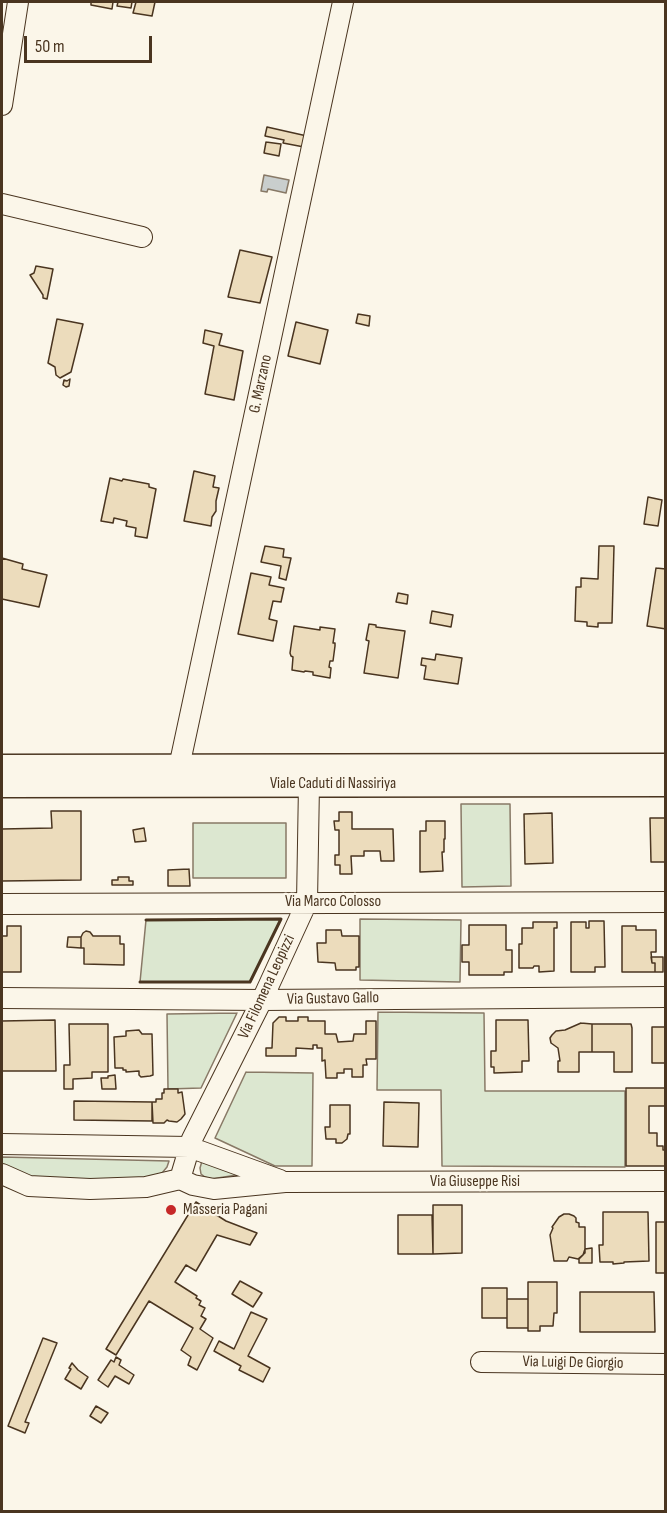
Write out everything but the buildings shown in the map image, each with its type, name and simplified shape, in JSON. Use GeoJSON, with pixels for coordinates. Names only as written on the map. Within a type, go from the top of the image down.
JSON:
{"type":"FeatureCollection","features":[{"type":"Feature","properties":{"kind":"main road","name":"Viale Caduti di Nassiriya"},"geometry":{"type":"LineString","coordinates":[[2,767],[666,766]]}},
{"type":"Feature","properties":{"kind":"main road","name":"Viale Caduti di Nassiriya"},"geometry":{"type":"LineString","coordinates":[[2,785],[666,784]]}},
{"type":"Feature","properties":{"kind":"street"},"geometry":{"type":"LineString","coordinates":[[2,105],[18,2]]}},
{"type":"Feature","properties":{"kind":"street","name":"G. Marzano"},"geometry":{"type":"LineString","coordinates":[[179,766],[343,2]]}},
{"type":"Feature","properties":{"kind":"street"},"geometry":{"type":"LineString","coordinates":[[2,204],[142,237]]}},
{"type":"Feature","properties":{"kind":"street","name":"Via Filomena Leopizzi"},"geometry":{"type":"LineString","coordinates":[[180,1179],[193,1135],[262,1000],[307,902],[309,784]]}},
{"type":"Feature","properties":{"kind":"street","name":"Via Marco Colosso"},"geometry":{"type":"LineString","coordinates":[[2,904],[666,902]]}},
{"type":"Feature","properties":{"kind":"street","name":"Via Gustavo Gallo"},"geometry":{"type":"LineString","coordinates":[[2,998],[262,1000],[666,997]]}},
{"type":"Feature","properties":{"kind":"street","name":"Via Giuseppe Risi"},"geometry":{"type":"LineString","coordinates":[[2,1144],[189,1147],[285,1182]]}},
{"type":"Feature","properties":{"kind":"street"},"geometry":{"type":"LineString","coordinates":[[2,1174],[29,1186],[90,1189],[146,1187],[180,1179]]}},
{"type":"Feature","properties":{"kind":"street","name":"Via Giuseppe Risi"},"geometry":{"type":"LineString","coordinates":[[180,1179],[193,1185],[214,1189],[285,1182],[666,1181]]}},
{"type":"Feature","properties":{"kind":"street","name":"Via Luigi De Giorgio"},"geometry":{"type":"LineString","coordinates":[[482,1362],[666,1364]]}},
{"type":"Feature","properties":{"kind":"green space"},"geometry":{"type":"Polygon","coordinates":[[[461,804],[510,804],[511,886],[462,887],[461,804]]]}},
{"type":"Feature","properties":{"kind":"green space"},"geometry":{"type":"Polygon","coordinates":[[[193,823],[286,823],[286,878],[193,878],[193,823]]]}},
{"type":"Feature","properties":{"kind":"green space"},"geometry":{"type":"Polygon","coordinates":[[[281,919],[250,982],[140,982],[146,920],[281,919]]]}},
{"type":"Feature","properties":{"kind":"green space"},"geometry":{"type":"Polygon","coordinates":[[[360,919],[461,920],[460,982],[360,980],[360,919]]]}},
{"type":"Feature","properties":{"kind":"green space"},"geometry":{"type":"Polygon","coordinates":[[[378,1012],[484,1013],[485,1091],[625,1091],[625,1167],[442,1166],[441,1090],[377,1090],[378,1012]]]}},
{"type":"Feature","properties":{"kind":"green space"},"geometry":{"type":"Polygon","coordinates":[[[237,1013],[201,1088],[168,1089],[167,1014],[237,1013]]]}},
{"type":"Feature","properties":{"kind":"green space"},"geometry":{"type":"Polygon","coordinates":[[[246,1072],[313,1073],[312,1166],[275,1166],[215,1138],[246,1072]]]}},
{"type":"Feature","properties":{"kind":"green space"},"geometry":{"type":"Polygon","coordinates":[[[2,1157],[169,1161],[162,1173],[152,1178],[56,1184],[2,1170],[2,1157]]]}},
{"type":"Feature","properties":{"kind":"green space"},"geometry":{"type":"Polygon","coordinates":[[[202,1161],[237,1175],[211,1179],[205,1177],[201,1174],[202,1161]]]}},
{"type":"Feature","properties":{"kind":"shaded area"},"geometry":{"type":"Polygon","coordinates":[[[264,175],[289,180],[286,193],[268,189],[267,192],[261,191],[264,175]]]}},
{"type":"Feature","properties":{"kind":"wall"},"geometry":{"type":"LineString","coordinates":[[140,982],[250,982],[281,919],[146,920]]}},
{"type":"Feature","properties":{"kind":"place","name":"Masseria Pagani"},"geometry":{"type":"Point","coordinates":[171,1210]}}]}
